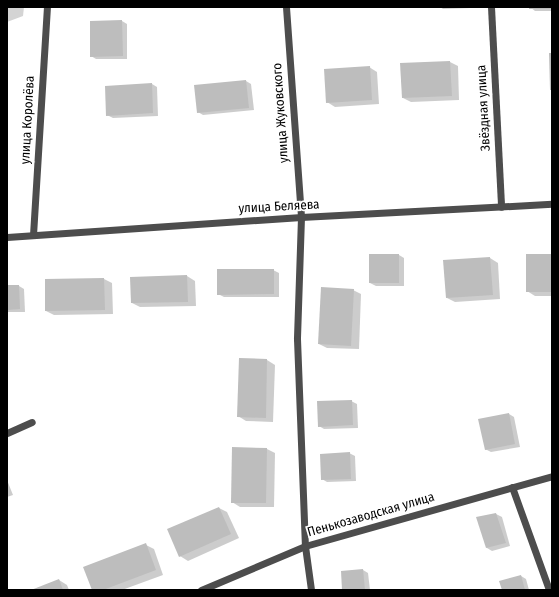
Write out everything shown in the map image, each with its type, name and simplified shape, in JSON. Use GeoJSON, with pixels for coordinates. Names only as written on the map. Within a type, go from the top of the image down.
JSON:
{"type":"FeatureCollection","features":[{"type":"Feature","properties":{"kind":"street","name":"улица Королёва"},"geometry":{"type":"LineString","coordinates":[[33,235],[47,7]]}},
{"type":"Feature","properties":{"kind":"street","name":"улица Жуковского"},"geometry":{"type":"LineString","coordinates":[[286,7],[301,217],[297,339],[305,546],[311,590]]}},
{"type":"Feature","properties":{"kind":"street","name":"Звёздная улица"},"geometry":{"type":"LineString","coordinates":[[491,7],[501,207]]}},
{"type":"Feature","properties":{"kind":"street","name":"улица Беляева"},"geometry":{"type":"LineString","coordinates":[[7,237],[301,217],[552,204]]}},
{"type":"Feature","properties":{"kind":"street"},"geometry":{"type":"LineString","coordinates":[[7,433],[32,422]]}},
{"type":"Feature","properties":{"kind":"street","name":"Пенькозаводская улица"},"geometry":{"type":"LineString","coordinates":[[201,590],[305,546],[552,476]]}},
{"type":"Feature","properties":{"kind":"street"},"geometry":{"type":"LineString","coordinates":[[512,487],[549,590]]}},
{"type":"Feature","properties":{"kind":"shaded area"},"geometry":{"type":"Polygon","coordinates":[[[7,7],[24,7],[23,16],[7,22],[7,7]]]}},
{"type":"Feature","properties":{"kind":"building"},"geometry":{"type":"Polygon","coordinates":[[[529,7],[552,7],[552,9],[529,9],[529,7]]]}},
{"type":"Feature","properties":{"kind":"building"},"geometry":{"type":"Polygon","coordinates":[[[122,20],[123,56],[90,57],[90,21],[122,20]]]}},
{"type":"Feature","properties":{"kind":"building"},"geometry":{"type":"Polygon","coordinates":[[[549,53],[552,53],[552,90],[550,90],[549,53]]]}},
{"type":"Feature","properties":{"kind":"building"},"geometry":{"type":"Polygon","coordinates":[[[450,61],[452,96],[402,98],[400,63],[450,61]]]}},
{"type":"Feature","properties":{"kind":"building"},"geometry":{"type":"Polygon","coordinates":[[[370,66],[372,100],[326,103],[324,69],[370,66]]]}},
{"type":"Feature","properties":{"kind":"building"},"geometry":{"type":"Polygon","coordinates":[[[246,80],[249,108],[197,113],[194,85],[246,80]]]}},
{"type":"Feature","properties":{"kind":"building"},"geometry":{"type":"Polygon","coordinates":[[[152,83],[153,113],[106,116],[105,86],[152,83]]]}},
{"type":"Feature","properties":{"kind":"building"},"geometry":{"type":"Polygon","coordinates":[[[369,254],[399,254],[399,283],[369,283],[369,254]]]}},
{"type":"Feature","properties":{"kind":"building"},"geometry":{"type":"Polygon","coordinates":[[[526,254],[552,254],[552,292],[526,292],[526,254]]]}},
{"type":"Feature","properties":{"kind":"building"},"geometry":{"type":"Polygon","coordinates":[[[490,257],[493,295],[446,298],[443,260],[490,257]]]}},
{"type":"Feature","properties":{"kind":"building"},"geometry":{"type":"Polygon","coordinates":[[[217,269],[274,269],[274,294],[217,295],[217,269]]]}},
{"type":"Feature","properties":{"kind":"building"},"geometry":{"type":"Polygon","coordinates":[[[187,275],[188,302],[131,303],[130,277],[187,275]]]}},
{"type":"Feature","properties":{"kind":"building"},"geometry":{"type":"Polygon","coordinates":[[[104,278],[105,310],[45,311],[45,279],[104,278]]]}},
{"type":"Feature","properties":{"kind":"building"},"geometry":{"type":"Polygon","coordinates":[[[7,285],[19,285],[20,309],[7,310],[7,285]]]}},
{"type":"Feature","properties":{"kind":"building"},"geometry":{"type":"Polygon","coordinates":[[[321,287],[354,289],[351,346],[318,344],[321,287]]]}},
{"type":"Feature","properties":{"kind":"building"},"geometry":{"type":"Polygon","coordinates":[[[239,358],[267,359],[266,418],[237,417],[239,358]]]}},
{"type":"Feature","properties":{"kind":"building"},"geometry":{"type":"Polygon","coordinates":[[[352,400],[353,425],[318,427],[317,401],[352,400]]]}},
{"type":"Feature","properties":{"kind":"building"},"geometry":{"type":"Polygon","coordinates":[[[509,413],[515,444],[485,450],[478,419],[509,413]]]}},
{"type":"Feature","properties":{"kind":"building"},"geometry":{"type":"Polygon","coordinates":[[[232,447],[267,448],[266,503],[231,503],[232,447]]]}},
{"type":"Feature","properties":{"kind":"building"},"geometry":{"type":"Polygon","coordinates":[[[350,452],[351,479],[321,480],[320,454],[350,452]]]}},
{"type":"Feature","properties":{"kind":"building"},"geometry":{"type":"Polygon","coordinates":[[[219,507],[231,534],[179,557],[167,529],[219,507]]]}},
{"type":"Feature","properties":{"kind":"building"},"geometry":{"type":"Polygon","coordinates":[[[496,513],[506,543],[486,548],[476,517],[496,513]]]}},
{"type":"Feature","properties":{"kind":"building"},"geometry":{"type":"Polygon","coordinates":[[[146,543],[156,570],[103,590],[92,590],[83,567],[146,543]]]}},
{"type":"Feature","properties":{"kind":"building"},"geometry":{"type":"Polygon","coordinates":[[[363,569],[365,590],[342,590],[341,571],[363,569]]]}},
{"type":"Feature","properties":{"kind":"building"},"geometry":{"type":"Polygon","coordinates":[[[521,575],[525,590],[502,590],[499,581],[521,575]]]}},
{"type":"Feature","properties":{"kind":"building"},"geometry":{"type":"Polygon","coordinates":[[[59,579],[63,590],[31,590],[59,579]]]}}]}
